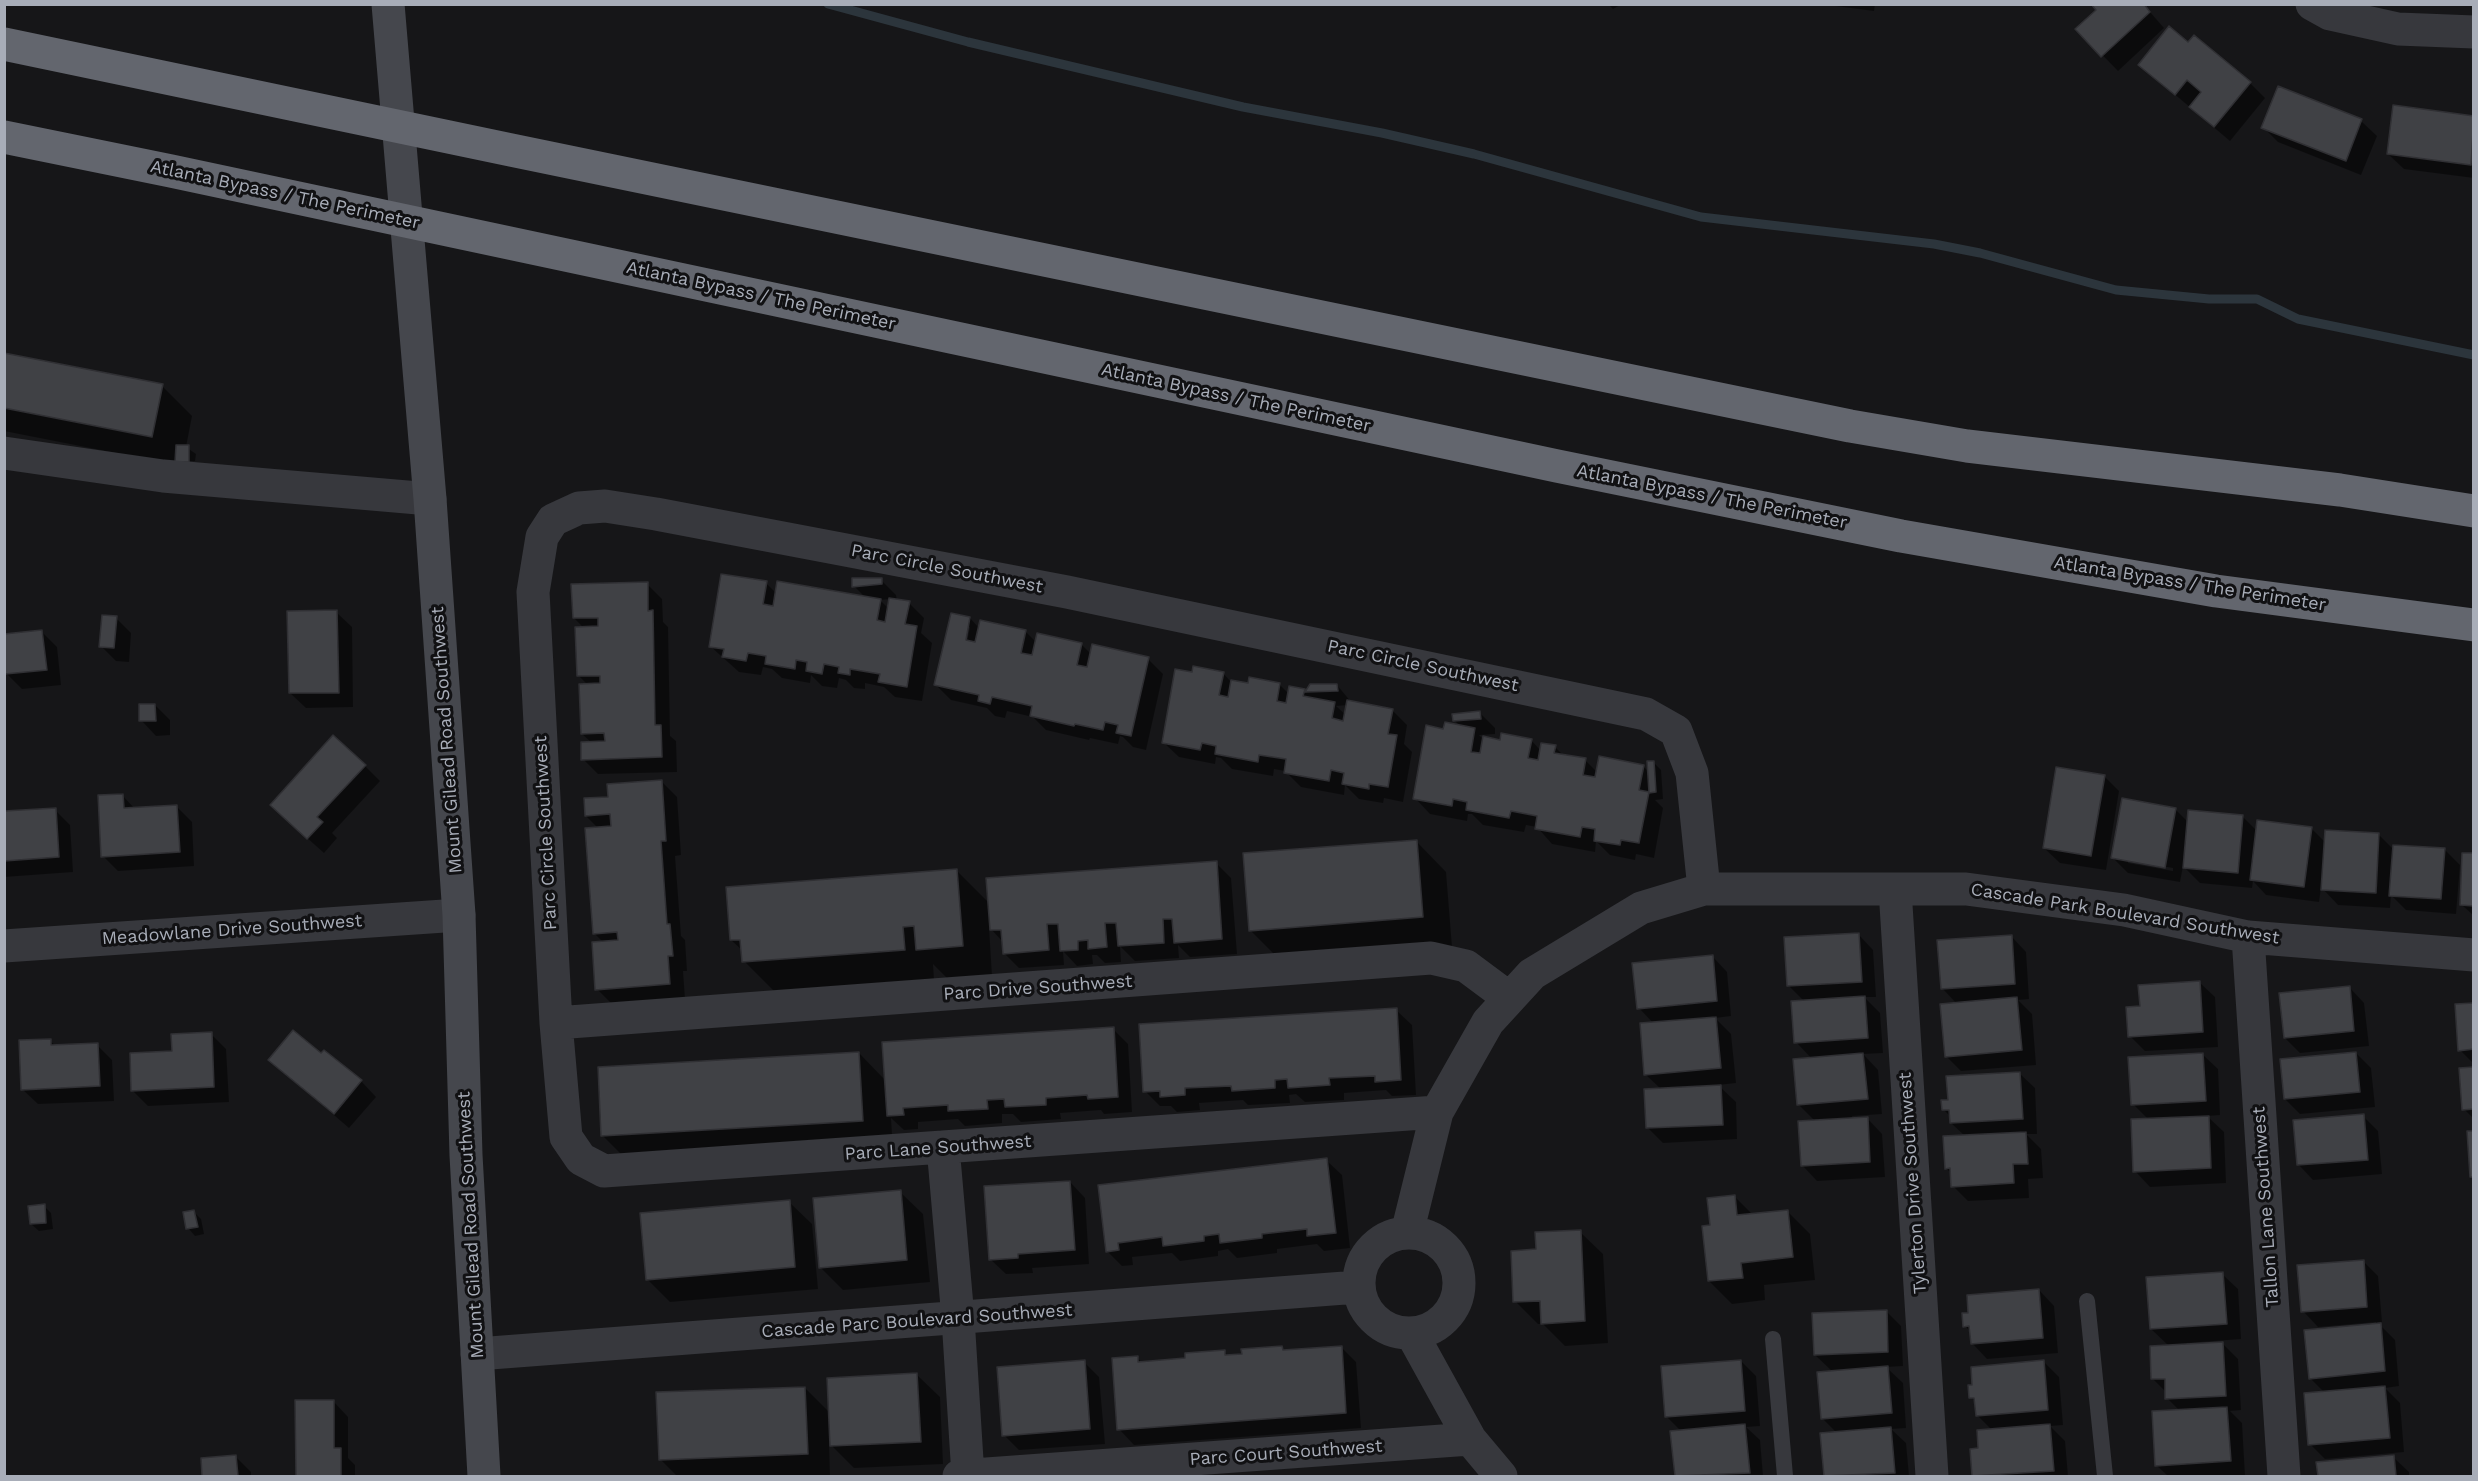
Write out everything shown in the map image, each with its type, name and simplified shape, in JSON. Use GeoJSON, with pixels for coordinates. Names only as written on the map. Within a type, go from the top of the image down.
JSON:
{"type":"FeatureCollection","features":[{"type":"Feature","properties":{"kind":"highway"},"geometry":{"type":"LineString","coordinates":[[4,44],[1850,426],[1967,446],[2340,490],[2474,511]]}},
{"type":"Feature","properties":{"kind":"highway","name":"Atlanta Bypass / The Perimeter"},"geometry":{"type":"LineString","coordinates":[[4,137],[1557,466],[1901,536],[2216,591],[2474,624]]}},
{"type":"Feature","properties":{"kind":"street","name":"Mount Gilead Road Southwest"},"geometry":{"type":"LineString","coordinates":[[388,4],[430,499],[459,915],[466,1155],[484,1476]]}},
{"type":"Feature","properties":{"kind":"street"},"geometry":{"type":"LineString","coordinates":[[2312,4],[2330,14],[2398,29],[2474,32]]}},
{"type":"Feature","properties":{"kind":"street"},"geometry":{"type":"LineString","coordinates":[[4,453],[163,476],[430,499]]}},
{"type":"Feature","properties":{"kind":"street","name":"Parc Circle Southwest"},"geometry":{"type":"LineString","coordinates":[[556,1023],[532,592],[542,537],[553,520],[579,508],[604,506],[656,514],[1068,592],[1646,714],[1676,731],[1692,773],[1704,889]]}},
{"type":"Feature","properties":{"kind":"street","name":"Cascade Park Boulevard Southwest"},"geometry":{"type":"LineString","coordinates":[[1407,1233],[1437,1112],[1488,1022],[1532,974],[1641,908],[1704,889],[1966,888],[2124,910],[2248,937],[2474,955]]}},
{"type":"Feature","properties":{"kind":"street","name":"Tylerton Drive Southwest"},"geometry":{"type":"LineString","coordinates":[[1895,889],[1932,1476]]}},
{"type":"Feature","properties":{"kind":"street","name":"Meadowlane Drive Southwest"},"geometry":{"type":"LineString","coordinates":[[4,946],[459,915]]}},
{"type":"Feature","properties":{"kind":"street","name":"Tallon Lane Southwest"},"geometry":{"type":"LineString","coordinates":[[2248,937],[2284,1476]]}},
{"type":"Feature","properties":{"kind":"street","name":"Parc Drive Southwest"},"geometry":{"type":"LineString","coordinates":[[556,1023],[1431,958],[1466,966],[1509,998]]}},
{"type":"Feature","properties":{"kind":"street","name":"Parc Lane Southwest"},"geometry":{"type":"LineString","coordinates":[[556,1023],[567,1137],[581,1159],[604,1171],[1437,1112]]}},
{"type":"Feature","properties":{"kind":"street"},"geometry":{"type":"LineString","coordinates":[[943,1147],[958,1318],[968,1476]]}},
{"type":"Feature","properties":{"kind":"street"},"geometry":{"type":"LineString","coordinates":[[1407,1233],[1419,1233],[1435,1240],[1445,1248],[1456,1268],[1458,1281],[1457,1297],[1452,1309],[1436,1326],[1412,1334],[1392,1331],[1377,1323],[1366,1311],[1358,1287],[1363,1260],[1393,1235],[1407,1233]]}},
{"type":"Feature","properties":{"kind":"street","name":"Cascade Parc Boulevard Southwest"},"geometry":{"type":"LineString","coordinates":[[477,1354],[1358,1287]]}},
{"type":"Feature","properties":{"kind":"street"},"geometry":{"type":"LineString","coordinates":[[1412,1334],[1470,1439],[1501,1476]]}},
{"type":"Feature","properties":{"kind":"street","name":"Parc Court Southwest"},"geometry":{"type":"LineString","coordinates":[[958,1476],[1470,1439]]}},
{"type":"Feature","properties":{"kind":"lane"},"geometry":{"type":"LineString","coordinates":[[2087,1301],[2105,1476]]}},
{"type":"Feature","properties":{"kind":"lane"},"geometry":{"type":"LineString","coordinates":[[1773,1339],[1785,1476]]}},
{"type":"Feature","properties":{"kind":"building"},"geometry":{"type":"Polygon","coordinates":[[[2091,4],[2144,4],[2150,12],[2101,57],[2075,29],[2096,10],[2091,4]]]}},
{"type":"Feature","properties":{"kind":"building"},"geometry":{"type":"Polygon","coordinates":[[[2169,26],[2188,42],[2194,35],[2251,82],[2214,127],[2189,107],[2201,92],[2187,80],[2175,95],[2138,65],[2169,26]]]}},
{"type":"Feature","properties":{"kind":"building"},"geometry":{"type":"Polygon","coordinates":[[[2278,86],[2362,119],[2346,161],[2261,128],[2278,86]]]}},
{"type":"Feature","properties":{"kind":"building"},"geometry":{"type":"Polygon","coordinates":[[[2393,105],[2474,116],[2471,165],[2387,154],[2393,105]]]}},
{"type":"Feature","properties":{"kind":"building"},"geometry":{"type":"Polygon","coordinates":[[[4,353],[163,384],[152,437],[4,408],[4,353]]]}},
{"type":"Feature","properties":{"kind":"building"},"geometry":{"type":"Polygon","coordinates":[[[176,445],[189,445],[189,462],[175,462],[176,445]]]}},
{"type":"Feature","properties":{"kind":"building"},"geometry":{"type":"Polygon","coordinates":[[[721,574],[767,581],[763,604],[773,606],[777,581],[881,599],[877,620],[885,622],[889,598],[910,601],[905,624],[917,626],[907,687],[878,682],[880,674],[850,669],[850,675],[838,673],[839,667],[824,664],[822,674],[806,671],[807,662],[796,660],[795,669],[765,664],[766,656],[748,653],[746,661],[722,657],[724,649],[709,647],[721,574]]]}},
{"type":"Feature","properties":{"kind":"building"},"geometry":{"type":"Polygon","coordinates":[[[852,578],[882,578],[882,584],[852,587],[852,578]]]}},
{"type":"Feature","properties":{"kind":"building"},"geometry":{"type":"Polygon","coordinates":[[[648,582],[648,611],[653,610],[655,725],[661,725],[662,757],[581,760],[581,742],[605,741],[604,733],[581,734],[579,684],[600,683],[600,676],[577,676],[575,627],[598,626],[598,618],[573,618],[571,584],[648,582]]]}},
{"type":"Feature","properties":{"kind":"building"},"geometry":{"type":"Polygon","coordinates":[[[337,610],[339,693],[289,693],[287,611],[337,610]]]}},
{"type":"Feature","properties":{"kind":"building"},"geometry":{"type":"Polygon","coordinates":[[[951,613],[970,617],[966,640],[975,642],[980,620],[1026,630],[1021,653],[1032,655],[1037,633],[1082,643],[1077,665],[1087,667],[1092,644],[1149,657],[1131,736],[1116,733],[1118,725],[1105,722],[1103,730],[1075,724],[1074,726],[1030,716],[1032,706],[992,697],[990,704],[978,701],[979,695],[934,685],[951,613]]]}},
{"type":"Feature","properties":{"kind":"building"},"geometry":{"type":"Polygon","coordinates":[[[102,615],[117,616],[114,648],[99,647],[102,615]]]}},
{"type":"Feature","properties":{"kind":"building"},"geometry":{"type":"Polygon","coordinates":[[[42,630],[47,670],[5,674],[4,634],[42,630]]]}},
{"type":"Feature","properties":{"kind":"building"},"geometry":{"type":"Polygon","coordinates":[[[1193,666],[1224,672],[1219,695],[1228,697],[1231,680],[1248,683],[1249,677],[1280,683],[1277,701],[1286,703],[1289,686],[1305,689],[1303,696],[1335,702],[1332,718],[1343,721],[1347,700],[1393,709],[1388,734],[1397,735],[1388,787],[1369,784],[1369,789],[1342,784],[1344,773],[1331,770],[1329,781],[1284,773],[1286,759],[1259,755],[1258,762],[1215,754],[1216,746],[1202,743],[1200,750],[1162,743],[1175,669],[1192,672],[1193,666]]]}},
{"type":"Feature","properties":{"kind":"building"},"geometry":{"type":"Polygon","coordinates":[[[1310,684],[1337,684],[1338,691],[1305,692],[1310,684]]]}},
{"type":"Feature","properties":{"kind":"building"},"geometry":{"type":"Polygon","coordinates":[[[139,704],[155,704],[156,721],[139,721],[139,704]]]}},
{"type":"Feature","properties":{"kind":"building"},"geometry":{"type":"Polygon","coordinates":[[[1480,711],[1481,719],[1453,721],[1452,714],[1480,711]]]}},
{"type":"Feature","properties":{"kind":"building"},"geometry":{"type":"Polygon","coordinates":[[[1445,722],[1475,728],[1471,752],[1480,753],[1483,736],[1500,740],[1501,733],[1532,739],[1528,758],[1538,760],[1541,743],[1556,745],[1554,753],[1586,758],[1583,775],[1595,777],[1599,756],[1644,765],[1639,790],[1649,792],[1639,843],[1621,840],[1620,845],[1594,841],[1595,829],[1582,827],[1580,837],[1535,829],[1537,816],[1511,811],[1509,818],[1466,810],[1467,802],[1453,799],[1452,806],[1413,799],[1426,725],[1443,729],[1445,722]]]}},
{"type":"Feature","properties":{"kind":"building"},"geometry":{"type":"Polygon","coordinates":[[[333,735],[366,765],[317,817],[323,822],[307,839],[270,805],[333,735]]]}},
{"type":"Feature","properties":{"kind":"building"},"geometry":{"type":"Polygon","coordinates":[[[1647,761],[1654,761],[1656,792],[1649,793],[1647,761]]]}},
{"type":"Feature","properties":{"kind":"building"},"geometry":{"type":"Polygon","coordinates":[[[2056,767],[2105,775],[2091,856],[2043,848],[2056,767]]]}},
{"type":"Feature","properties":{"kind":"building"},"geometry":{"type":"Polygon","coordinates":[[[662,780],[666,841],[661,841],[667,924],[670,924],[673,956],[668,956],[670,984],[595,990],[592,942],[618,940],[617,932],[593,934],[585,828],[611,826],[610,814],[585,816],[584,798],[608,797],[607,784],[662,780]]]}},
{"type":"Feature","properties":{"kind":"building"},"geometry":{"type":"Polygon","coordinates":[[[123,794],[124,808],[177,805],[180,852],[101,857],[98,795],[123,794]]]}},
{"type":"Feature","properties":{"kind":"building"},"geometry":{"type":"Polygon","coordinates":[[[2122,798],[2176,808],[2165,868],[2111,858],[2122,798]]]}},
{"type":"Feature","properties":{"kind":"building"},"geometry":{"type":"Polygon","coordinates":[[[56,808],[59,857],[4,861],[4,811],[56,808]]]}},
{"type":"Feature","properties":{"kind":"building"},"geometry":{"type":"Polygon","coordinates":[[[2188,810],[2243,815],[2238,873],[2183,868],[2188,810]]]}},
{"type":"Feature","properties":{"kind":"building"},"geometry":{"type":"Polygon","coordinates":[[[2257,820],[2312,827],[2304,887],[2250,880],[2257,820]]]}},
{"type":"Feature","properties":{"kind":"building"},"geometry":{"type":"Polygon","coordinates":[[[2325,830],[2379,833],[2376,893],[2321,890],[2325,830]]]}},
{"type":"Feature","properties":{"kind":"building"},"geometry":{"type":"Polygon","coordinates":[[[1417,840],[1423,917],[1249,931],[1243,853],[1417,840]]]}},
{"type":"Feature","properties":{"kind":"building"},"geometry":{"type":"Polygon","coordinates":[[[2393,845],[2445,848],[2441,899],[2389,896],[2393,845]]]}},
{"type":"Feature","properties":{"kind":"building"},"geometry":{"type":"Polygon","coordinates":[[[2462,853],[2474,853],[2474,906],[2460,905],[2462,853]]]}},
{"type":"Feature","properties":{"kind":"building"},"geometry":{"type":"Polygon","coordinates":[[[1217,861],[1222,939],[1174,943],[1172,919],[1163,919],[1164,943],[1118,946],[1116,923],[1105,923],[1107,947],[1088,949],[1088,940],[1078,941],[1078,950],[1060,951],[1058,924],[1047,924],[1049,950],[1003,954],[1001,930],[990,930],[986,878],[1217,861]]]}},
{"type":"Feature","properties":{"kind":"building"},"geometry":{"type":"Polygon","coordinates":[[[957,869],[963,946],[916,950],[914,926],[903,927],[905,950],[742,962],[740,940],[730,940],[726,887],[957,869]]]}},
{"type":"Feature","properties":{"kind":"building"},"geometry":{"type":"Polygon","coordinates":[[[1859,933],[1862,982],[1787,986],[1784,937],[1859,933]]]}},
{"type":"Feature","properties":{"kind":"building"},"geometry":{"type":"Polygon","coordinates":[[[2012,935],[2015,984],[1941,989],[1937,940],[2012,935]]]}},
{"type":"Feature","properties":{"kind":"building"},"geometry":{"type":"Polygon","coordinates":[[[1713,955],[1717,1001],[1637,1009],[1632,963],[1713,955]]]}},
{"type":"Feature","properties":{"kind":"building"},"geometry":{"type":"Polygon","coordinates":[[[2200,981],[2203,1032],[2128,1037],[2126,1007],[2140,1006],[2138,985],[2200,981]]]}},
{"type":"Feature","properties":{"kind":"building"},"geometry":{"type":"Polygon","coordinates":[[[2350,986],[2354,1031],[2284,1038],[2279,993],[2350,986]]]}},
{"type":"Feature","properties":{"kind":"building"},"geometry":{"type":"Polygon","coordinates":[[[1865,996],[1868,1038],[1794,1043],[1791,1001],[1865,996]]]}},
{"type":"Feature","properties":{"kind":"building"},"geometry":{"type":"Polygon","coordinates":[[[2017,997],[2022,1050],[1945,1057],[1940,1004],[2017,997]]]}},
{"type":"Feature","properties":{"kind":"building"},"geometry":{"type":"Polygon","coordinates":[[[2474,1003],[2474,1049],[2458,1051],[2455,1004],[2474,1003]]]}},
{"type":"Feature","properties":{"kind":"building"},"geometry":{"type":"Polygon","coordinates":[[[1397,1008],[1401,1080],[1375,1082],[1375,1076],[1329,1078],[1330,1085],[1288,1088],[1287,1079],[1275,1080],[1275,1088],[1232,1091],[1231,1086],[1185,1088],[1185,1095],[1160,1097],[1160,1091],[1143,1092],[1139,1024],[1397,1008]]]}},
{"type":"Feature","properties":{"kind":"building"},"geometry":{"type":"Polygon","coordinates":[[[1716,1017],[1721,1068],[1644,1075],[1640,1023],[1716,1017]]]}},
{"type":"Feature","properties":{"kind":"building"},"geometry":{"type":"Polygon","coordinates":[[[1114,1027],[1118,1097],[1088,1099],[1087,1095],[1046,1098],[1046,1105],[1005,1107],[1004,1099],[987,1100],[988,1109],[948,1111],[948,1105],[903,1108],[904,1115],[887,1116],[882,1042],[1114,1027]]]}},
{"type":"Feature","properties":{"kind":"building"},"geometry":{"type":"Polygon","coordinates":[[[293,1030],[321,1053],[324,1050],[362,1080],[334,1114],[268,1060],[293,1030]]]}},
{"type":"Feature","properties":{"kind":"building"},"geometry":{"type":"Polygon","coordinates":[[[212,1032],[214,1087],[131,1091],[130,1053],[172,1051],[171,1034],[212,1032]]]}},
{"type":"Feature","properties":{"kind":"building"},"geometry":{"type":"Polygon","coordinates":[[[51,1039],[51,1045],[98,1043],[100,1086],[21,1090],[19,1040],[51,1039]]]}},
{"type":"Feature","properties":{"kind":"building"},"geometry":{"type":"Polygon","coordinates":[[[859,1052],[863,1121],[601,1136],[598,1067],[859,1052]]]}},
{"type":"Feature","properties":{"kind":"building"},"geometry":{"type":"Polygon","coordinates":[[[2356,1052],[2360,1092],[2284,1099],[2280,1059],[2356,1052]]]}},
{"type":"Feature","properties":{"kind":"building"},"geometry":{"type":"Polygon","coordinates":[[[1863,1053],[1868,1099],[1797,1105],[1793,1059],[1863,1053]]]}},
{"type":"Feature","properties":{"kind":"building"},"geometry":{"type":"Polygon","coordinates":[[[2203,1053],[2206,1101],[2131,1105],[2128,1057],[2203,1053]]]}},
{"type":"Feature","properties":{"kind":"building"},"geometry":{"type":"Polygon","coordinates":[[[2474,1067],[2474,1109],[2462,1110],[2459,1068],[2474,1067]]]}},
{"type":"Feature","properties":{"kind":"building"},"geometry":{"type":"Polygon","coordinates":[[[2020,1072],[2023,1119],[1950,1123],[1949,1110],[1942,1110],[1941,1100],[1948,1100],[1946,1076],[2020,1072]]]}},
{"type":"Feature","properties":{"kind":"building"},"geometry":{"type":"Polygon","coordinates":[[[1721,1085],[1723,1125],[1646,1128],[1644,1089],[1721,1085]]]}},
{"type":"Feature","properties":{"kind":"building"},"geometry":{"type":"Polygon","coordinates":[[[2364,1114],[2368,1160],[2297,1165],[2293,1120],[2364,1114]]]}},
{"type":"Feature","properties":{"kind":"building"},"geometry":{"type":"Polygon","coordinates":[[[2209,1116],[2211,1168],[2133,1172],[2131,1119],[2209,1116]]]}},
{"type":"Feature","properties":{"kind":"building"},"geometry":{"type":"Polygon","coordinates":[[[1868,1117],[1870,1162],[1801,1166],[1798,1121],[1868,1117]]]}},
{"type":"Feature","properties":{"kind":"building"},"geometry":{"type":"Polygon","coordinates":[[[2467,1131],[2474,1131],[2474,1177],[2470,1177],[2467,1131]]]}},
{"type":"Feature","properties":{"kind":"building"},"geometry":{"type":"Polygon","coordinates":[[[2026,1132],[2028,1164],[2013,1164],[2014,1183],[1951,1187],[1950,1168],[1945,1169],[1943,1136],[2026,1132]]]}},
{"type":"Feature","properties":{"kind":"building"},"geometry":{"type":"Polygon","coordinates":[[[1327,1158],[1336,1233],[1307,1236],[1307,1229],[1262,1234],[1262,1238],[1220,1243],[1219,1234],[1204,1236],[1204,1241],[1163,1246],[1162,1237],[1118,1243],[1119,1250],[1106,1252],[1098,1185],[1327,1158]]]}},
{"type":"Feature","properties":{"kind":"building"},"geometry":{"type":"Polygon","coordinates":[[[1070,1181],[1075,1250],[1018,1254],[1018,1258],[989,1260],[984,1186],[1070,1181]]]}},
{"type":"Feature","properties":{"kind":"building"},"geometry":{"type":"Polygon","coordinates":[[[901,1190],[907,1260],[819,1268],[813,1198],[901,1190]]]}},
{"type":"Feature","properties":{"kind":"building"},"geometry":{"type":"Polygon","coordinates":[[[1735,1195],[1737,1215],[1788,1210],[1793,1257],[1741,1263],[1743,1278],[1708,1281],[1702,1226],[1710,1225],[1707,1198],[1735,1195]]]}},
{"type":"Feature","properties":{"kind":"building"},"geometry":{"type":"Polygon","coordinates":[[[790,1200],[795,1267],[646,1280],[640,1213],[790,1200]]]}},
{"type":"Feature","properties":{"kind":"building"},"geometry":{"type":"Polygon","coordinates":[[[45,1204],[46,1223],[30,1224],[28,1206],[45,1204]]]}},
{"type":"Feature","properties":{"kind":"building"},"geometry":{"type":"Polygon","coordinates":[[[194,1210],[198,1227],[186,1229],[183,1212],[194,1210]]]}},
{"type":"Feature","properties":{"kind":"building"},"geometry":{"type":"Polygon","coordinates":[[[1581,1230],[1585,1321],[1541,1324],[1540,1301],[1513,1302],[1511,1251],[1536,1249],[1535,1232],[1581,1230]]]}},
{"type":"Feature","properties":{"kind":"building"},"geometry":{"type":"Polygon","coordinates":[[[2364,1260],[2367,1307],[2301,1312],[2297,1265],[2364,1260]]]}},
{"type":"Feature","properties":{"kind":"building"},"geometry":{"type":"Polygon","coordinates":[[[2223,1272],[2227,1324],[2150,1329],[2146,1277],[2223,1272]]]}},
{"type":"Feature","properties":{"kind":"building"},"geometry":{"type":"Polygon","coordinates":[[[2039,1289],[2043,1338],[1971,1344],[1969,1326],[1963,1327],[1962,1313],[1968,1313],[1967,1295],[2039,1289]]]}},
{"type":"Feature","properties":{"kind":"building"},"geometry":{"type":"Polygon","coordinates":[[[1887,1310],[1888,1352],[1814,1355],[1812,1313],[1887,1310]]]}},
{"type":"Feature","properties":{"kind":"building"},"geometry":{"type":"Polygon","coordinates":[[[2381,1323],[2385,1371],[2309,1379],[2304,1330],[2381,1323]]]}},
{"type":"Feature","properties":{"kind":"building"},"geometry":{"type":"Polygon","coordinates":[[[2223,1342],[2226,1396],[2165,1399],[2165,1379],[2151,1379],[2150,1346],[2223,1342]]]}},
{"type":"Feature","properties":{"kind":"building"},"geometry":{"type":"Polygon","coordinates":[[[1282,1346],[1283,1350],[1342,1346],[1346,1413],[1117,1430],[1112,1358],[1138,1356],[1138,1362],[1185,1358],[1185,1353],[1225,1350],[1225,1355],[1242,1354],[1241,1349],[1282,1346]]]}},
{"type":"Feature","properties":{"kind":"building"},"geometry":{"type":"Polygon","coordinates":[[[1085,1360],[1090,1429],[1002,1436],[997,1367],[1085,1360]]]}},
{"type":"Feature","properties":{"kind":"building"},"geometry":{"type":"Polygon","coordinates":[[[1741,1360],[1745,1411],[1665,1417],[1661,1366],[1741,1360]]]}},
{"type":"Feature","properties":{"kind":"building"},"geometry":{"type":"Polygon","coordinates":[[[2044,1360],[2048,1410],[1976,1416],[1974,1398],[1969,1398],[1968,1385],[1972,1385],[1971,1367],[2044,1360]]]}},
{"type":"Feature","properties":{"kind":"building"},"geometry":{"type":"Polygon","coordinates":[[[1888,1366],[1892,1413],[1821,1419],[1817,1372],[1888,1366]]]}},
{"type":"Feature","properties":{"kind":"building"},"geometry":{"type":"Polygon","coordinates":[[[917,1373],[921,1442],[830,1446],[827,1378],[917,1373]]]}},
{"type":"Feature","properties":{"kind":"building"},"geometry":{"type":"Polygon","coordinates":[[[2385,1386],[2390,1438],[2308,1445],[2304,1393],[2385,1386]]]}},
{"type":"Feature","properties":{"kind":"building"},"geometry":{"type":"Polygon","coordinates":[[[805,1387],[808,1454],[659,1460],[656,1392],[805,1387]]]}},
{"type":"Feature","properties":{"kind":"building"},"geometry":{"type":"Polygon","coordinates":[[[295,1400],[334,1400],[334,1448],[341,1448],[341,1476],[296,1476],[295,1400]]]}},
{"type":"Feature","properties":{"kind":"building"},"geometry":{"type":"Polygon","coordinates":[[[2227,1407],[2231,1461],[2155,1466],[2152,1411],[2227,1407]]]}},
{"type":"Feature","properties":{"kind":"building"},"geometry":{"type":"Polygon","coordinates":[[[1745,1424],[1750,1473],[1675,1476],[1670,1431],[1745,1424]]]}},
{"type":"Feature","properties":{"kind":"building"},"geometry":{"type":"Polygon","coordinates":[[[2050,1424],[2054,1471],[1972,1476],[1970,1449],[1978,1448],[1977,1430],[2050,1424]]]}},
{"type":"Feature","properties":{"kind":"building"},"geometry":{"type":"Polygon","coordinates":[[[1891,1427],[1895,1473],[1824,1476],[1820,1433],[1891,1427]]]}},
{"type":"Feature","properties":{"kind":"building"},"geometry":{"type":"Polygon","coordinates":[[[236,1455],[238,1476],[202,1476],[201,1458],[236,1455]]]}},
{"type":"Feature","properties":{"kind":"building"},"geometry":{"type":"Polygon","coordinates":[[[2394,1455],[2396,1476],[2318,1476],[2316,1462],[2394,1455]]]}},
{"type":"Feature","properties":{"kind":"waterway"},"geometry":{"type":"LineString","coordinates":[[828,4],[968,42],[1243,107],[1382,133],[1474,154],[1701,217],[1934,244],[1980,253],[2116,290],[2209,299],[2257,299],[2298,319],[2474,355]]}}]}
